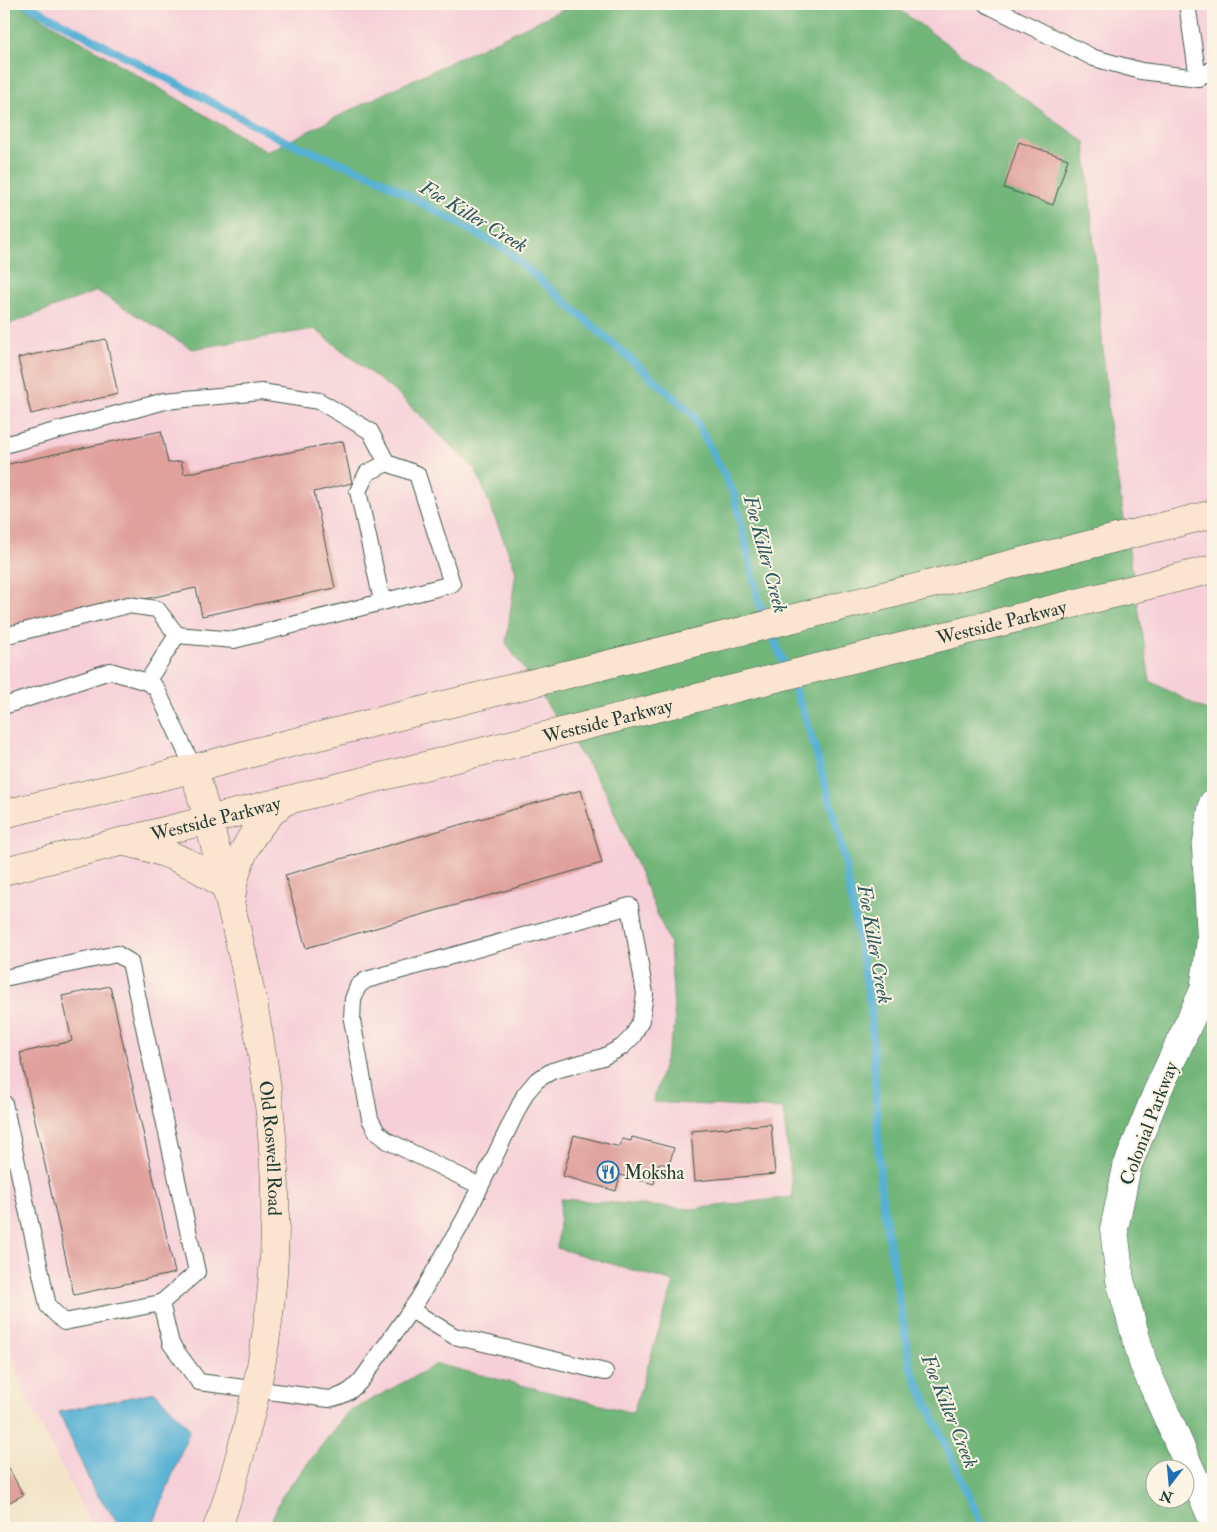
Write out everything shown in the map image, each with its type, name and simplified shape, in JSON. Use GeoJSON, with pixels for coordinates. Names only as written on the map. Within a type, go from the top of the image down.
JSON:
{"type":"FeatureCollection","features":[{"type":"Feature","properties":{"kind":"main road"},"geometry":{"type":"LineString","coordinates":[[4,814],[194,769],[259,751],[1213,514]]}},
{"type":"Feature","properties":{"kind":"main road","name":"Westside Parkway"},"geometry":{"type":"LineString","coordinates":[[4,871],[1213,570]]}},
{"type":"Feature","properties":{"kind":"main road","name":"Old Roswell Road"},"geometry":{"type":"LineString","coordinates":[[194,769],[228,896],[252,1001],[263,1065],[273,1160],[275,1227],[271,1289],[257,1390],[235,1476],[216,1528]]}},
{"type":"Feature","properties":{"kind":"main road"},"geometry":{"type":"LineString","coordinates":[[120,842],[166,852],[207,872],[228,896],[240,858],[250,839],[266,817],[282,802]]}},
{"type":"Feature","properties":{"kind":"street","name":"Colonial Parkway"},"geometry":{"type":"LineString","coordinates":[[1213,803],[1206,848],[1211,939],[1204,990],[1157,1092],[1127,1167],[1114,1229],[1120,1280],[1143,1363],[1213,1520]]}},
{"type":"Feature","properties":{"kind":"lane"},"geometry":{"type":"LineString","coordinates":[[986,4],[1094,58],[1141,70],[1198,78],[1213,69]]}},
{"type":"Feature","properties":{"kind":"lane"},"geometry":{"type":"LineString","coordinates":[[1187,4],[1198,78]]}},
{"type":"Feature","properties":{"kind":"lane"},"geometry":{"type":"LineString","coordinates":[[4,445],[165,401],[261,392],[319,401],[370,431],[387,463],[417,474],[452,584],[234,640],[177,635],[157,609],[128,605],[4,636]]}},
{"type":"Feature","properties":{"kind":"lane"},"geometry":{"type":"LineString","coordinates":[[382,601],[358,491],[367,474],[387,463]]}},
{"type":"Feature","properties":{"kind":"lane"},"geometry":{"type":"LineString","coordinates":[[147,682],[177,635]]}},
{"type":"Feature","properties":{"kind":"lane"},"geometry":{"type":"LineString","coordinates":[[4,705],[110,671],[147,682],[156,688],[194,769]]}},
{"type":"Feature","properties":{"kind":"lane"},"geometry":{"type":"LineString","coordinates":[[161,1304],[171,1344],[199,1382],[330,1399],[341,1397],[352,1390],[363,1378],[411,1310],[465,1218],[525,1094],[537,1080],[552,1071],[603,1057],[622,1047],[633,1036],[640,1020],[645,994],[630,906],[366,980],[358,986],[353,999],[352,1020],[370,1119],[376,1132],[388,1141],[480,1186]]}},
{"type":"Feature","properties":{"kind":"lane"},"geometry":{"type":"LineString","coordinates":[[4,978],[117,954],[130,962],[197,1272],[161,1304],[64,1322],[48,1306],[4,1103]]}},
{"type":"Feature","properties":{"kind":"lane"},"geometry":{"type":"LineString","coordinates":[[411,1310],[454,1336],[605,1372]]}},
{"type":"Feature","properties":{"kind":"shaded area"},"geometry":{"type":"Polygon","coordinates":[[[18,4],[574,4],[385,93],[267,152],[18,4]]]}},
{"type":"Feature","properties":{"kind":"shaded area"},"geometry":{"type":"Polygon","coordinates":[[[891,4],[1213,4],[1213,714],[1150,681],[1110,432],[1085,143],[891,4]]]}},
{"type":"Feature","properties":{"kind":"shaded area"},"geometry":{"type":"Polygon","coordinates":[[[97,291],[192,349],[315,329],[399,395],[476,470],[516,571],[506,643],[605,790],[670,944],[675,1026],[653,1102],[783,1109],[793,1197],[692,1209],[561,1199],[557,1248],[674,1282],[633,1413],[437,1364],[282,1496],[268,1528],[93,1528],[22,1390],[4,1323],[4,326],[97,291]]]}},
{"type":"Feature","properties":{"kind":"green space"},"geometry":{"type":"Polygon","coordinates":[[[4,4],[18,4],[267,152],[385,93],[574,4],[891,4],[1085,142],[1110,432],[1150,681],[1213,714],[1213,1528],[268,1528],[282,1496],[347,1413],[437,1364],[633,1413],[674,1282],[557,1248],[561,1199],[692,1209],[793,1197],[783,1109],[653,1102],[675,1026],[670,944],[605,790],[506,643],[516,571],[476,470],[399,395],[315,329],[192,349],[97,291],[4,326],[4,4]]]}},
{"type":"Feature","properties":{"kind":"water"},"geometry":{"type":"Polygon","coordinates":[[[155,1392],[190,1429],[152,1528],[122,1528],[93,1489],[59,1412],[155,1392]]]}},
{"type":"Feature","properties":{"kind":"building"},"geometry":{"type":"Polygon","coordinates":[[[1019,142],[1068,159],[1053,205],[1004,188],[1019,142]]]}},
{"type":"Feature","properties":{"kind":"building"},"geometry":{"type":"Polygon","coordinates":[[[106,339],[118,394],[31,414],[18,358],[106,339]]]}},
{"type":"Feature","properties":{"kind":"building"},"geometry":{"type":"Polygon","coordinates":[[[161,431],[168,463],[181,461],[184,474],[343,441],[352,483],[314,492],[335,588],[202,616],[196,588],[4,629],[4,465],[161,431]]]}},
{"type":"Feature","properties":{"kind":"building"},"geometry":{"type":"Polygon","coordinates":[[[581,790],[602,863],[306,948],[285,875],[581,790]]]}},
{"type":"Feature","properties":{"kind":"building"},"geometry":{"type":"Polygon","coordinates":[[[110,986],[175,1273],[74,1295],[20,1053],[72,1041],[62,996],[110,986]]]}},
{"type":"Feature","properties":{"kind":"building"},"geometry":{"type":"Polygon","coordinates":[[[771,1124],[775,1174],[695,1181],[691,1131],[771,1124]]]}},
{"type":"Feature","properties":{"kind":"building"},"geometry":{"type":"Polygon","coordinates":[[[574,1135],[620,1147],[622,1139],[631,1141],[632,1137],[674,1148],[669,1165],[659,1163],[654,1184],[620,1175],[616,1191],[563,1176],[574,1135]]]}},
{"type":"Feature","properties":{"kind":"building"},"geometry":{"type":"Polygon","coordinates":[[[4,1459],[23,1495],[4,1505],[4,1459]]]}},
{"type":"Feature","properties":{"kind":"waterway","name":"Foe Killer Creek"},"geometry":{"type":"LineString","coordinates":[[26,4],[285,141],[374,176],[506,250],[692,413],[734,494],[759,602],[806,718],[840,836],[871,1008],[881,1193],[911,1368],[983,1528]]}},
{"type":"Feature","properties":{"kind":"place","name":"Moksha"},"geometry":{"type":"Point","coordinates":[608,1172]}}]}
